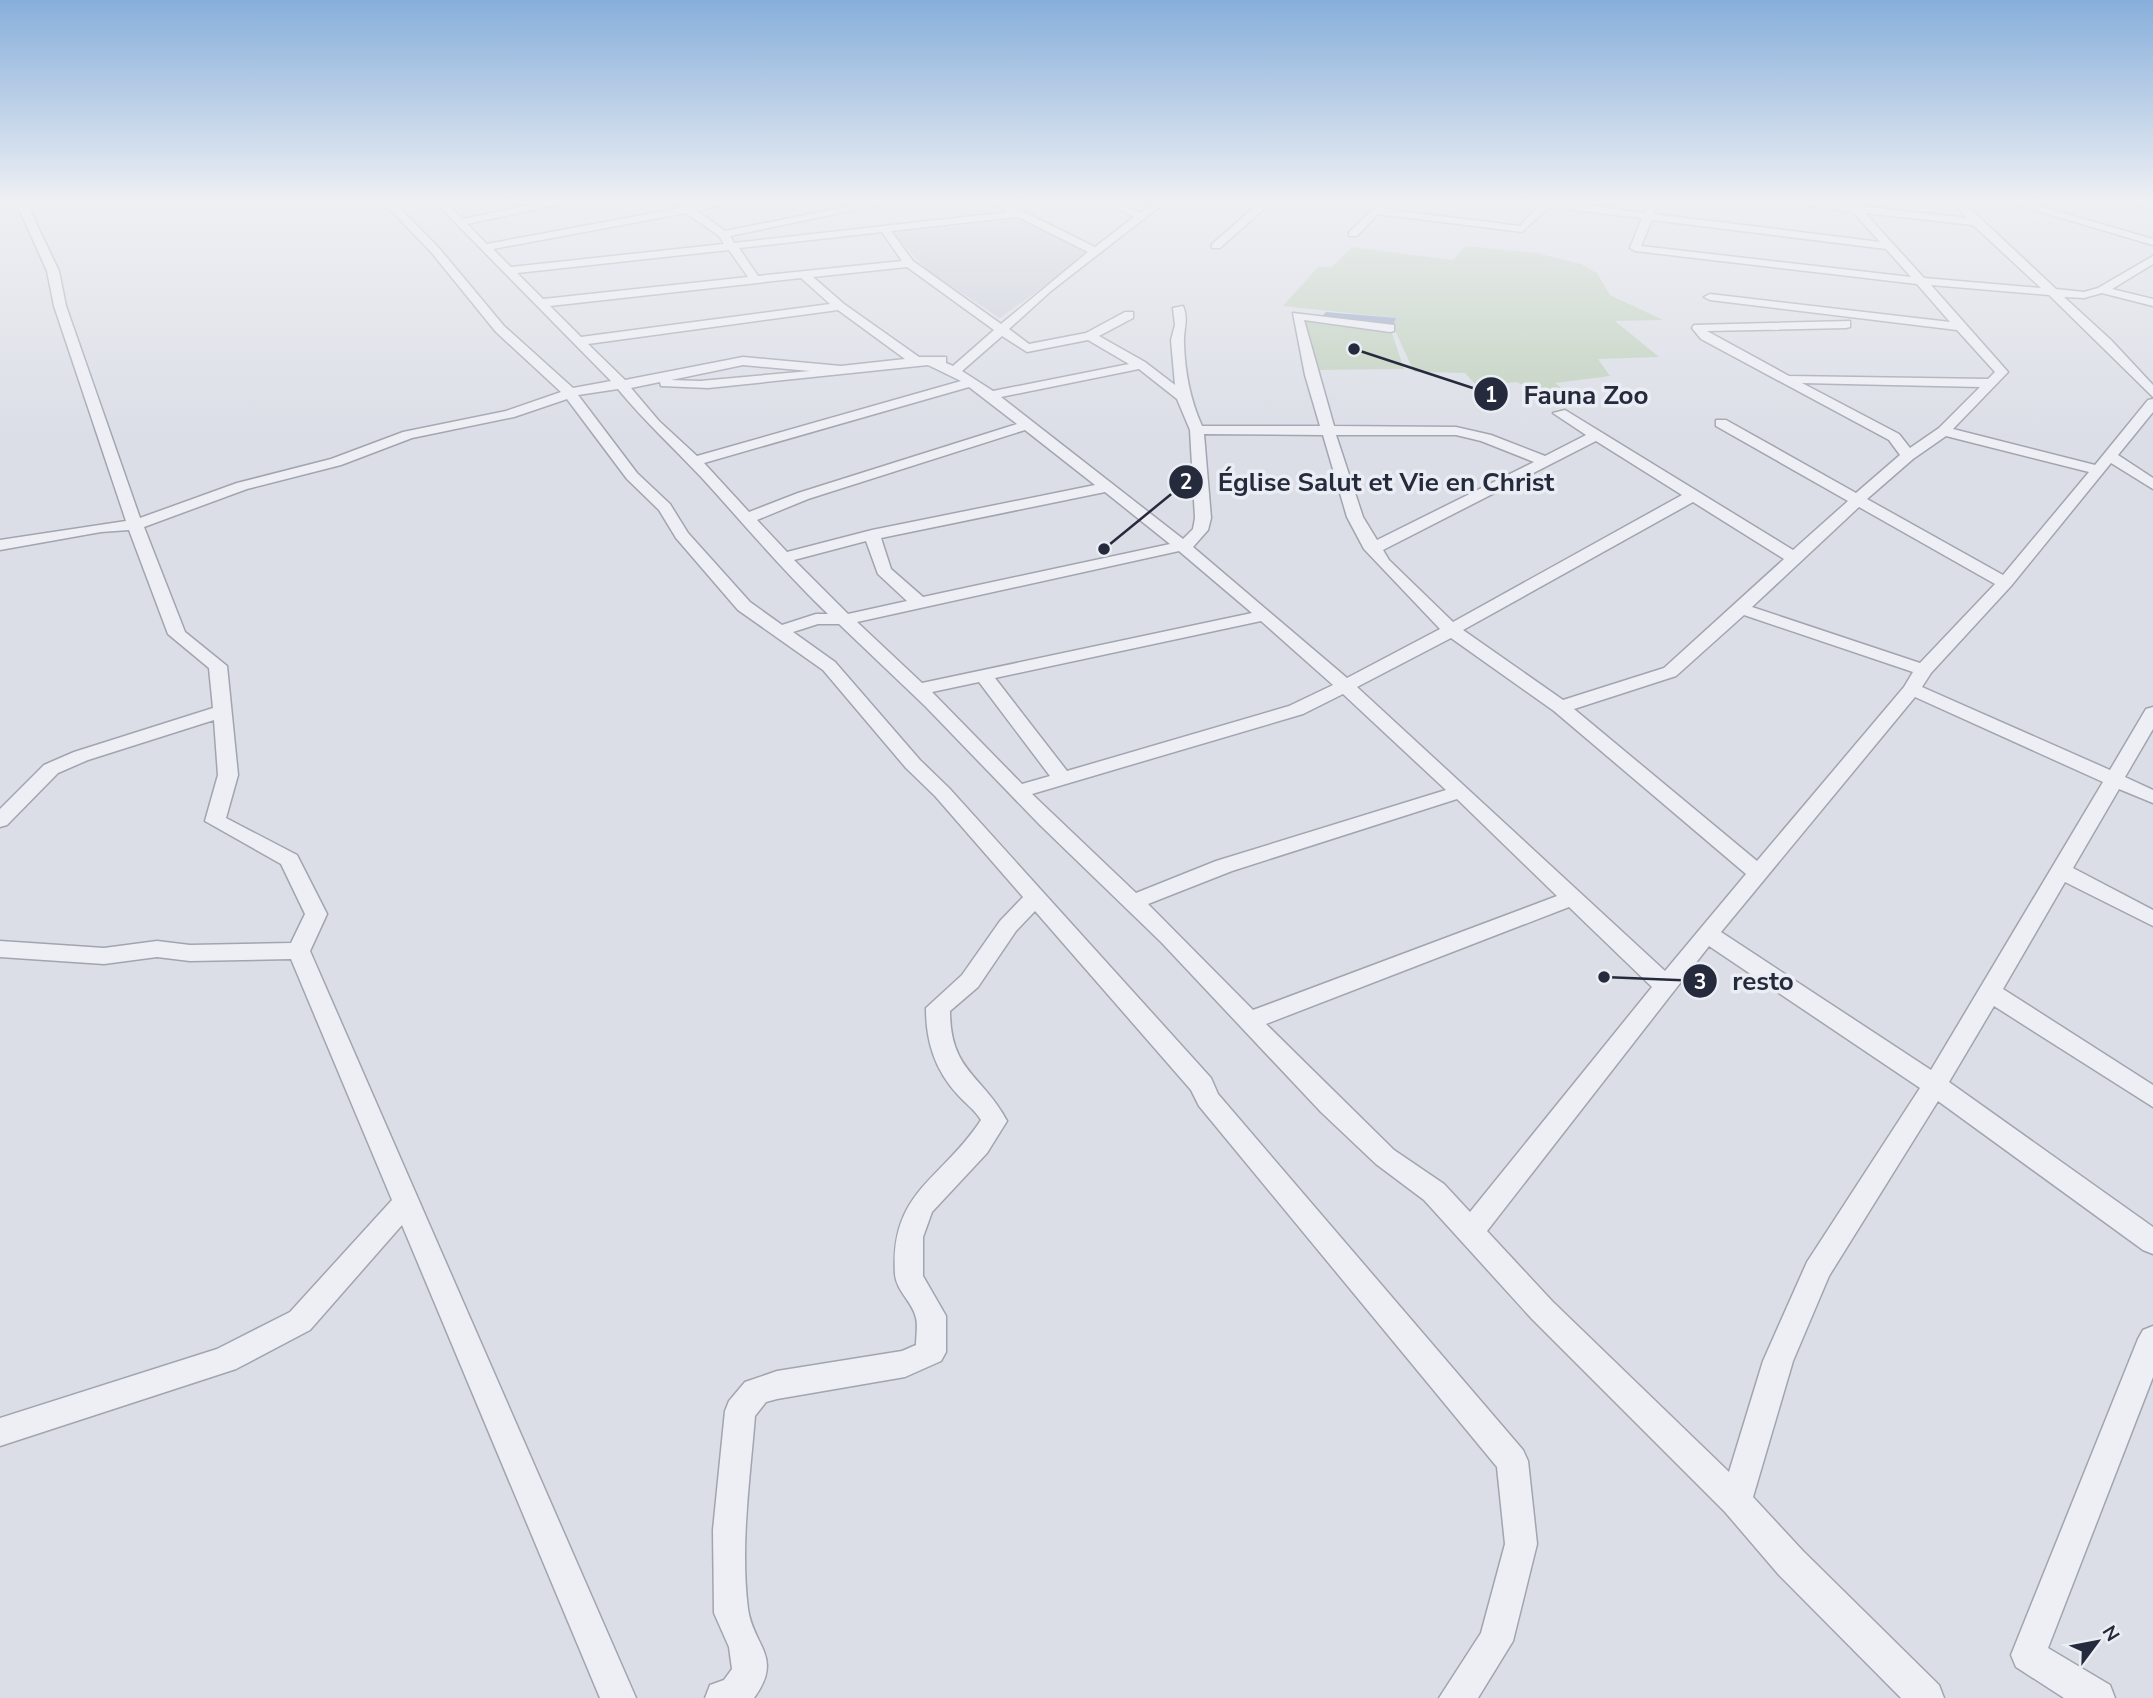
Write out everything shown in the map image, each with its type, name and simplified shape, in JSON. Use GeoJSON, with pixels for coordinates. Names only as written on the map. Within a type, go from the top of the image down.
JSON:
{"type":"FeatureCollection","features":[{"type":"Feature","properties":{"kind":"street"},"geometry":{"type":"LineString","coordinates":[[55,279],[60,306],[135,525],[177,634],[218,666],[228,775],[215,821],[290,860],[316,915],[299,951],[618,1698]]}},
{"type":"Feature","properties":{"kind":"street"},"geometry":{"type":"LineString","coordinates":[[459,279],[500,329],[569,392],[632,476],[665,507],[681,535],[744,606],[829,666],[913,764],[942,792],[1202,1085],[1208,1099],[1513,1461],[1521,1544],[1496,1641],[1457,1698]]}},
{"type":"Feature","properties":{"kind":"street"},"geometry":{"type":"LineString","coordinates":[[517,279],[622,385],[654,424],[694,461],[802,578],[1133,902],[1330,1105],[1385,1157],[1434,1192],[1542,1310],[1735,1501],[1791,1563],[1927,1698]]}},
{"type":"Feature","properties":{"kind":"street"},"geometry":{"type":"LineString","coordinates":[[541,303],[743,279]]}},
{"type":"Feature","properties":{"kind":"street"},"geometry":{"type":"LineString","coordinates":[[808,279],[840,306],[922,360],[956,370],[1025,426],[1186,545],[1348,687],[1666,986]]}},
{"type":"Feature","properties":{"kind":"street"},"geometry":{"type":"LineString","coordinates":[[930,279],[999,331],[1027,348],[1090,336],[1129,314]]}},
{"type":"Feature","properties":{"kind":"street"},"geometry":{"type":"LineString","coordinates":[[956,370],[1063,279]]}},
{"type":"Feature","properties":{"kind":"street"},"geometry":{"type":"LineString","coordinates":[[1903,279],[2084,295],[2102,290],[2120,279]]}},
{"type":"Feature","properties":{"kind":"street"},"geometry":{"type":"LineString","coordinates":[[2037,279],[2127,361],[2153,393]]}},
{"type":"Feature","properties":{"kind":"street"},"geometry":{"type":"LineString","coordinates":[[1561,707],[1670,672],[1742,609],[1839,516],[1908,456],[1944,431],[1993,383],[2002,372],[1918,281]]}},
{"type":"Feature","properties":{"kind":"street"},"geometry":{"type":"LineString","coordinates":[[2102,290],[2153,303]]}},
{"type":"Feature","properties":{"kind":"street"},"geometry":{"type":"LineString","coordinates":[[1710,297],[1958,326]]}},
{"type":"Feature","properties":{"kind":"street"},"geometry":{"type":"LineString","coordinates":[[579,341],[840,306]]}},
{"type":"Feature","properties":{"kind":"street"},"geometry":{"type":"LineString","coordinates":[[780,631],[816,619],[846,619],[1186,545],[1200,530],[1202,518],[1197,430],[1183,397],[1177,340],[1181,325],[1179,308]]}},
{"type":"Feature","properties":{"kind":"street"},"geometry":{"type":"LineString","coordinates":[[1390,328],[1297,316],[1308,364],[1355,517],[1372,549],[1405,587],[1450,629],[1520,674],[1758,873]]}},
{"type":"Feature","properties":{"kind":"street"},"geometry":{"type":"LineString","coordinates":[[1908,456],[1894,437],[1726,348],[1705,336],[1698,328],[1915,322]]}},
{"type":"Feature","properties":{"kind":"street"},"geometry":{"type":"LineString","coordinates":[[1090,336],[1141,365],[1183,397]]}},
{"type":"Feature","properties":{"kind":"street"},"geometry":{"type":"LineString","coordinates":[[653,380],[679,386],[710,386],[751,383],[836,369],[922,360],[966,359]]}},
{"type":"Feature","properties":{"kind":"street"},"geometry":{"type":"LineString","coordinates":[[0,545],[101,527],[135,525],[242,486],[336,462],[408,435],[509,414],[569,392],[653,380],[743,361],[836,369]]}},
{"type":"Feature","properties":{"kind":"street"},"geometry":{"type":"LineString","coordinates":[[989,396],[1141,365]]}},
{"type":"Feature","properties":{"kind":"street"},"geometry":{"type":"LineString","coordinates":[[1787,379],[1993,383]]}},
{"type":"Feature","properties":{"kind":"street"},"geometry":{"type":"LineString","coordinates":[[694,461],[971,382]]}},
{"type":"Feature","properties":{"kind":"street"},"geometry":{"type":"LineString","coordinates":[[1471,1231],[1707,934],[1912,689],[1923,670],[2005,583],[2153,403]]}},
{"type":"Feature","properties":{"kind":"street"},"geometry":{"type":"LineString","coordinates":[[1560,413],[1796,559]]}},
{"type":"Feature","properties":{"kind":"street"},"geometry":{"type":"LineString","coordinates":[[1721,423],[2005,583]]}},
{"type":"Feature","properties":{"kind":"street"},"geometry":{"type":"LineString","coordinates":[[745,519],[803,496],[1025,426]]}},
{"type":"Feature","properties":{"kind":"street"},"geometry":{"type":"LineString","coordinates":[[1197,430],[1471,433],[1544,461]]}},
{"type":"Feature","properties":{"kind":"street"},"geometry":{"type":"LineString","coordinates":[[1944,431],[2105,463],[2153,485]]}},
{"type":"Feature","properties":{"kind":"street"},"geometry":{"type":"LineString","coordinates":[[1372,549],[1596,436]]}},
{"type":"Feature","properties":{"kind":"street"},"geometry":{"type":"LineString","coordinates":[[785,557],[872,535],[1109,487]]}},
{"type":"Feature","properties":{"kind":"street"},"geometry":{"type":"LineString","coordinates":[[1018,792],[1296,710],[1348,687],[1692,496]]}},
{"type":"Feature","properties":{"kind":"street"},"geometry":{"type":"LineString","coordinates":[[1839,516],[1894,522]]}},
{"type":"Feature","properties":{"kind":"street"},"geometry":{"type":"LineString","coordinates":[[872,535],[884,571],[920,603]]}},
{"type":"Feature","properties":{"kind":"street"},"geometry":{"type":"LineString","coordinates":[[1742,609],[1923,670]]}},
{"type":"Feature","properties":{"kind":"street"},"geometry":{"type":"LineString","coordinates":[[919,690],[1264,615]]}},
{"type":"Feature","properties":{"kind":"street"},"geometry":{"type":"LineString","coordinates":[[985,677],[1063,779]]}},
{"type":"Feature","properties":{"kind":"street"},"geometry":{"type":"LineString","coordinates":[[1912,689],[2153,797]]}},
{"type":"Feature","properties":{"kind":"street"},"geometry":{"type":"LineString","coordinates":[[0,821],[51,769],[82,755],[222,711]]}},
{"type":"Feature","properties":{"kind":"street"},"geometry":{"type":"LineString","coordinates":[[1735,1501],[1778,1361],[1816,1270],[1935,1085],[2153,713]]}},
{"type":"Feature","properties":{"kind":"street"},"geometry":{"type":"LineString","coordinates":[[1133,902],[1224,866],[1460,792]]}},
{"type":"Feature","properties":{"kind":"street"},"geometry":{"type":"LineString","coordinates":[[2061,871],[2153,919]]}},
{"type":"Feature","properties":{"kind":"street"},"geometry":{"type":"LineString","coordinates":[[723,1698],[736,1693],[750,1674],[746,1646],[731,1613],[729,1530],[740,1411],[757,1392],[777,1385],[905,1364],[931,1352],[931,1316],[909,1278],[909,1237],[920,1206],[978,1146],[994,1121],[986,1103],[964,1086],[951,1068],[937,1035],[938,1008],[970,981],[1007,926],[1035,897]]}},
{"type":"Feature","properties":{"kind":"street"},"geometry":{"type":"LineString","coordinates":[[1249,1021],[1572,898]]}},
{"type":"Feature","properties":{"kind":"street"},"geometry":{"type":"LineString","coordinates":[[1707,934],[1935,1085],[2153,1242]]}},
{"type":"Feature","properties":{"kind":"street"},"geometry":{"type":"LineString","coordinates":[[0,949],[104,956],[157,949],[190,953],[299,951]]}},
{"type":"Feature","properties":{"kind":"street"},"geometry":{"type":"LineString","coordinates":[[1990,992],[2153,1097]]}},
{"type":"Feature","properties":{"kind":"street"},"geometry":{"type":"LineString","coordinates":[[0,1432],[225,1360],[300,1321],[406,1202]]}},
{"type":"Feature","properties":{"kind":"street"},"geometry":{"type":"LineString","coordinates":[[2097,1698],[2028,1656],[2153,1339]]}},
{"type":"Feature","properties":{"kind":"shaded area"},"geometry":{"type":"Polygon","coordinates":[[[941,279],[1054,279],[1000,318],[941,279]]]}},
{"type":"Feature","properties":{"kind":"green space"},"geometry":{"type":"Polygon","coordinates":[[[1307,279],[1601,279],[1610,295],[1663,320],[1615,321],[1659,357],[1598,359],[1610,376],[1555,383],[1564,390],[1540,394],[1517,382],[1477,386],[1465,373],[1414,372],[1393,326],[1396,318],[1283,306],[1307,279]]]}},
{"type":"Feature","properties":{"kind":"green space"},"geometry":{"type":"Polygon","coordinates":[[[1305,318],[1391,330],[1404,369],[1313,370],[1305,318]]]}},
{"type":"Feature","properties":{"kind":"water"},"geometry":{"type":"Polygon","coordinates":[[[1326,312],[1396,318],[1393,326],[1321,317],[1326,312]]]}},
{"type":"Feature","properties":{"kind":"place","name":"Fauna Zoo"},"geometry":{"type":"Point","coordinates":[1354,349]}},
{"type":"Feature","properties":{"kind":"place","name":"Église Salut et Vie en Christ"},"geometry":{"type":"Point","coordinates":[1104,549]}},
{"type":"Feature","properties":{"kind":"place","name":"resto"},"geometry":{"type":"Point","coordinates":[1604,977]}}]}
